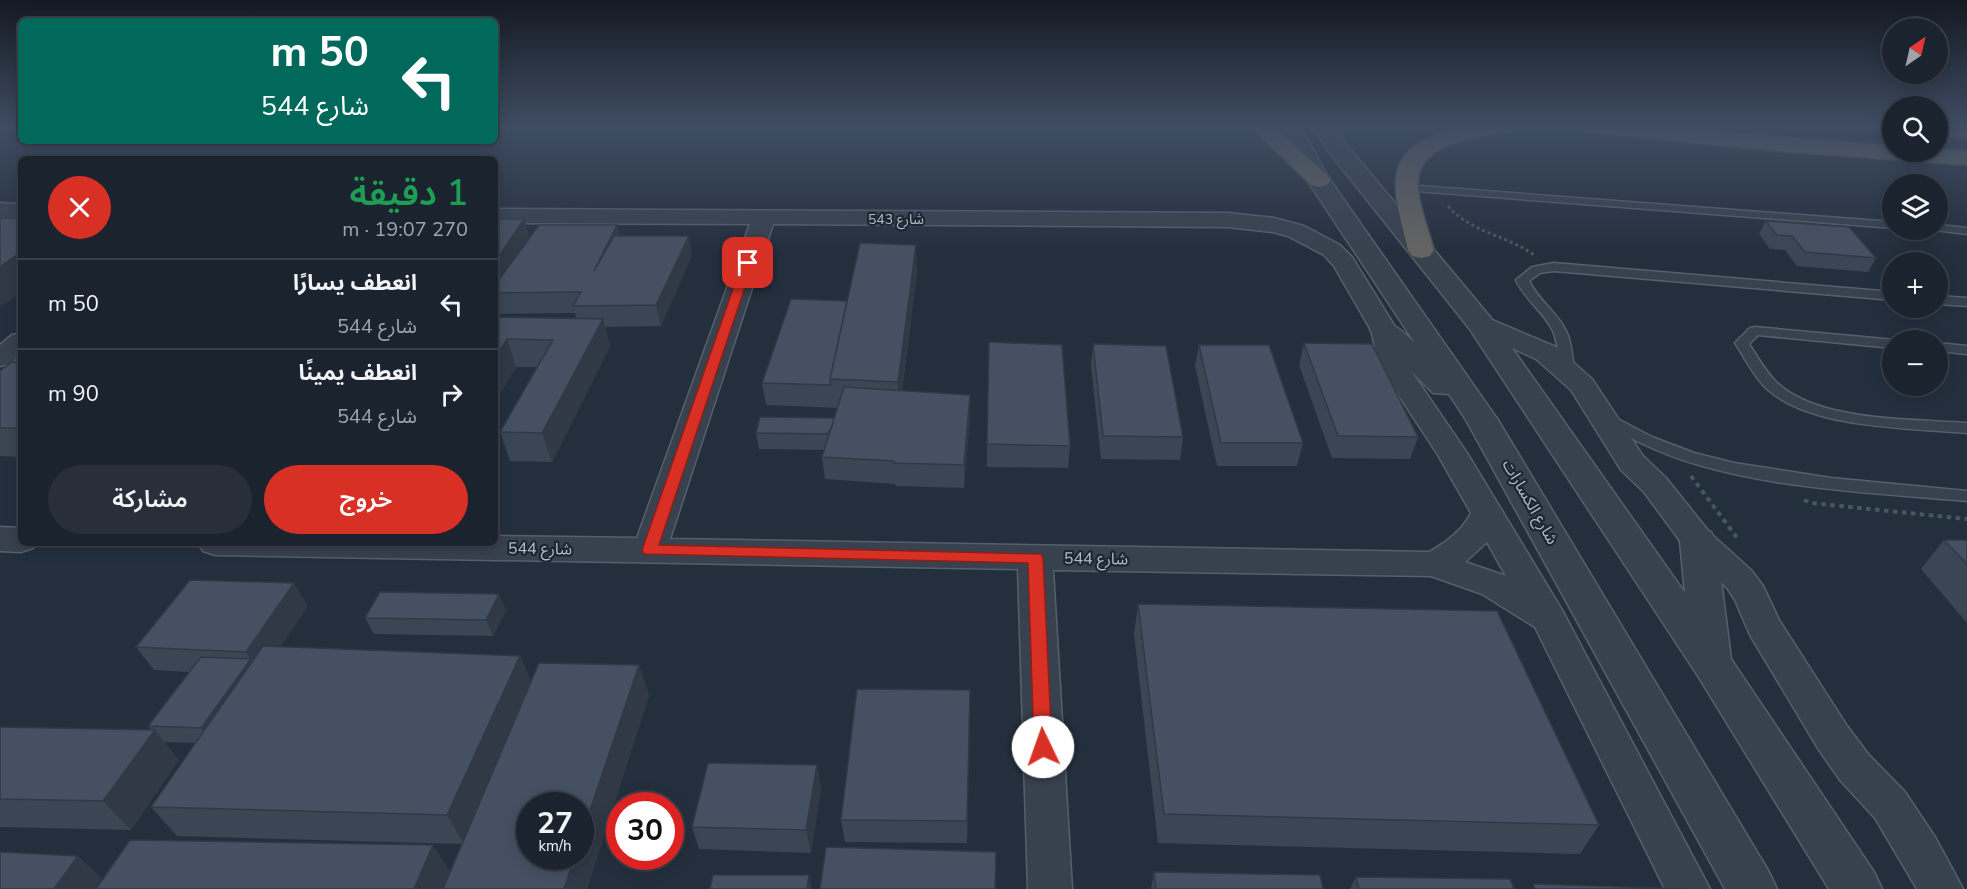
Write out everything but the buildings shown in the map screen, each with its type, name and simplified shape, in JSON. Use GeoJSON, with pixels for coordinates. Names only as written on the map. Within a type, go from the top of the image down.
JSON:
{"type":"FeatureCollection","features":[{"type":"Feature","properties":{"kind":"highway"},"geometry":{"type":"LineString","coordinates":[[1307,168],[1319,180]]}},
{"type":"Feature","properties":{"kind":"highway"},"geometry":{"type":"LineString","coordinates":[[1409,168],[1406,188],[1420,250]]}},
{"type":"Feature","properties":{"kind":"street","name":"شارع الكسارات"},"geometry":{"type":"LineString","coordinates":[[1313,168],[1482,420],[1752,889]]}},
{"type":"Feature","properties":{"kind":"street"},"geometry":{"type":"LineString","coordinates":[[1354,168],[1479,323],[1712,664],[1857,889]]}},
{"type":"Feature","properties":{"kind":"street"},"geometry":{"type":"LineString","coordinates":[[0,210],[18,210]]}},
{"type":"Feature","properties":{"kind":"street","name":"شارع 543"},"geometry":{"type":"LineString","coordinates":[[498,216],[1228,220],[1263,223],[1296,231],[1332,250],[1344,262],[1384,330]]}},
{"type":"Feature","properties":{"kind":"street"},"geometry":{"type":"LineString","coordinates":[[650,550],[763,219]]}},
{"type":"Feature","properties":{"kind":"street"},"geometry":{"type":"LineString","coordinates":[[1479,323],[1546,353],[1567,369],[1582,386],[1632,463],[1655,485],[1698,541],[1739,579],[1751,595],[1763,625],[1833,738],[1854,767],[1890,805],[1941,889]]}},
{"type":"Feature","properties":{"kind":"street"},"geometry":{"type":"LineString","coordinates":[[1384,330],[1482,420]]}},
{"type":"Feature","properties":{"kind":"street"},"geometry":{"type":"LineString","coordinates":[[1384,330],[1394,365],[1404,384],[1434,424],[1549,620],[1688,889]]}},
{"type":"Feature","properties":{"kind":"street"},"geometry":{"type":"LineString","coordinates":[[0,358],[18,343]]}},
{"type":"Feature","properties":{"kind":"street","name":"شارع 544"},"geometry":{"type":"LineString","coordinates":[[1433,564],[1450,557],[1475,537],[1487,512]]}},
{"type":"Feature","properties":{"kind":"street"},"geometry":{"type":"LineString","coordinates":[[0,539],[18,540]]}},
{"type":"Feature","properties":{"kind":"street"},"geometry":{"type":"LineString","coordinates":[[1698,541],[1712,664]]}},
{"type":"Feature","properties":{"kind":"street","name":"شارع 544"},"geometry":{"type":"LineString","coordinates":[[401,546],[1433,564],[1494,585],[1549,620]]}},
{"type":"Feature","properties":{"kind":"street"},"geometry":{"type":"LineString","coordinates":[[1035,558],[1050,889]]}},
{"type":"Feature","properties":{"kind":"lane"},"geometry":{"type":"LineString","coordinates":[[1406,188],[1882,224]]}},
{"type":"Feature","properties":{"kind":"lane"},"geometry":{"type":"LineString","coordinates":[[1948,229],[1967,231]]}},
{"type":"Feature","properties":{"kind":"lane"},"geometry":{"type":"LineString","coordinates":[[1567,369],[1558,328],[1527,295],[1522,280],[1536,270],[1554,267],[1882,295]]}},
{"type":"Feature","properties":{"kind":"lane"},"geometry":{"type":"LineString","coordinates":[[1948,301],[1967,302]]}},
{"type":"Feature","properties":{"kind":"lane"},"geometry":{"type":"LineString","coordinates":[[1882,343],[1755,331],[1742,343],[1772,387],[1792,399],[1827,414],[1967,428]]}},
{"type":"Feature","properties":{"kind":"lane"},"geometry":{"type":"LineString","coordinates":[[1948,348],[1967,350]]}},
{"type":"Feature","properties":{"kind":"lane"},"geometry":{"type":"LineString","coordinates":[[1598,412],[1626,431],[1659,446],[1778,477],[1967,496]]}},
{"type":"Feature","properties":{"kind":"route"},"geometry":{"type":"LineString","coordinates":[[748,263],[650,550],[1035,558],[1043,747]]}}]}
